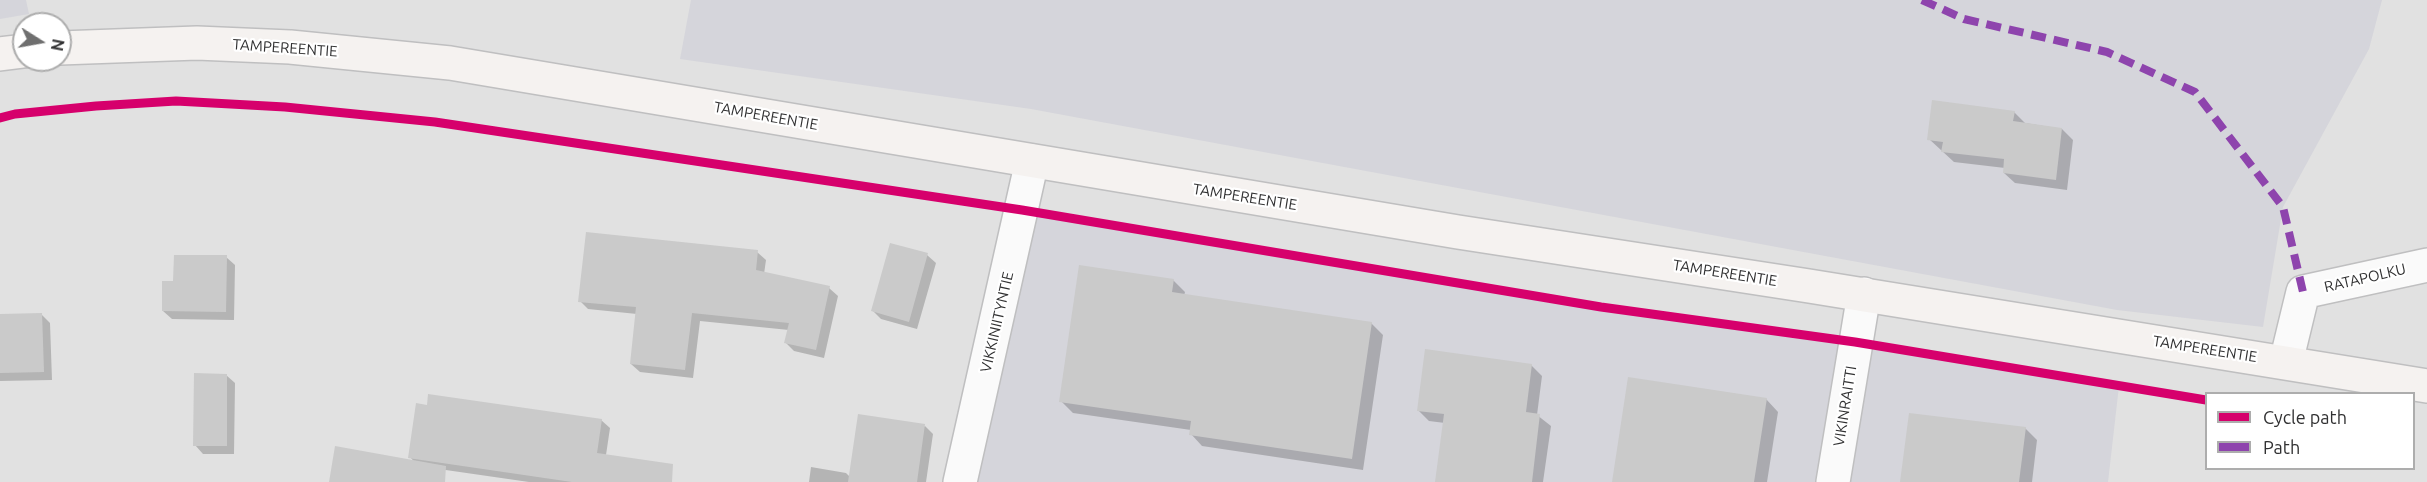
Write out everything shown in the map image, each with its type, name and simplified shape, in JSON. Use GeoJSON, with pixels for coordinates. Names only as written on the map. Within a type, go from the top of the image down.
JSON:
{"type":"FeatureCollection","features":[{"type":"Feature","properties":{"kind":"main road","name":"TAMPEREENTIE"},"geometry":{"type":"LineString","coordinates":[[72,47],[197,42],[384,55],[578,83],[1458,232],[1864,294],[2427,386]]}},
{"type":"Feature","properties":{"kind":"street","name":"VIKKINIITYNTIE"},"geometry":{"type":"LineString","coordinates":[[960,482],[1032,161]]}},
{"type":"Feature","properties":{"kind":"street","name":"RATAPOLKU"},"geometry":{"type":"LineString","coordinates":[[2286,362],[2303,292],[2427,265]]}},
{"type":"Feature","properties":{"kind":"street","name":"VIKINRAITTI"},"geometry":{"type":"LineString","coordinates":[[1833,482],[1864,294]]}},
{"type":"Feature","properties":{"kind":"shaded area"},"geometry":{"type":"Polygon","coordinates":[[[0,0],[26,0],[29,12],[12,12],[12,17],[0,19],[0,0]]]}},
{"type":"Feature","properties":{"kind":"shaded area"},"geometry":{"type":"Polygon","coordinates":[[[691,0],[2382,0],[2369,49],[2283,207],[2263,327],[2117,310],[1031,109],[680,59],[691,0]]]}},
{"type":"Feature","properties":{"kind":"shaded area"},"geometry":{"type":"Polygon","coordinates":[[[1022,210],[1601,307],[1855,342],[2119,386],[2108,482],[960,482],[1022,210]]]}},
{"type":"Feature","properties":{"kind":"building"},"geometry":{"type":"Polygon","coordinates":[[[1932,100],[2015,111],[2013,121],[2062,128],[2056,180],[2003,173],[2004,159],[1941,152],[1943,142],[1927,140],[1932,100]]]}},
{"type":"Feature","properties":{"kind":"building"},"geometry":{"type":"Polygon","coordinates":[[[586,232],[758,250],[756,270],[830,286],[816,350],[784,343],[789,323],[692,313],[685,370],[630,364],[636,307],[578,302],[586,232]]]}},
{"type":"Feature","properties":{"kind":"building"},"geometry":{"type":"Polygon","coordinates":[[[890,243],[928,253],[909,322],[871,311],[890,243]]]}},
{"type":"Feature","properties":{"kind":"building"},"geometry":{"type":"Polygon","coordinates":[[[174,255],[227,255],[226,312],[162,311],[162,281],[173,281],[174,255]]]}},
{"type":"Feature","properties":{"kind":"building"},"geometry":{"type":"Polygon","coordinates":[[[1079,265],[1174,279],[1172,292],[1372,322],[1352,459],[1189,435],[1191,421],[1059,402],[1079,265]]]}},
{"type":"Feature","properties":{"kind":"building"},"geometry":{"type":"Polygon","coordinates":[[[42,313],[44,372],[0,373],[0,314],[42,313]]]}},
{"type":"Feature","properties":{"kind":"building"},"geometry":{"type":"Polygon","coordinates":[[[1425,349],[1532,364],[1526,412],[1540,414],[1532,482],[1435,482],[1444,414],[1417,411],[1425,349]]]}},
{"type":"Feature","properties":{"kind":"building"},"geometry":{"type":"Polygon","coordinates":[[[194,373],[227,374],[227,446],[193,446],[194,373]]]}},
{"type":"Feature","properties":{"kind":"building"},"geometry":{"type":"Polygon","coordinates":[[[1628,377],[1767,398],[1754,482],[1612,482],[1628,377]]]}},
{"type":"Feature","properties":{"kind":"building"},"geometry":{"type":"Polygon","coordinates":[[[428,394],[602,419],[597,453],[673,464],[672,482],[572,482],[408,458],[416,403],[427,405],[428,394]]]}},
{"type":"Feature","properties":{"kind":"building"},"geometry":{"type":"Polygon","coordinates":[[[1909,413],[2026,427],[2019,482],[1900,482],[1909,413]]]}},
{"type":"Feature","properties":{"kind":"building"},"geometry":{"type":"Polygon","coordinates":[[[858,414],[925,424],[917,482],[848,482],[858,414]]]}},
{"type":"Feature","properties":{"kind":"building"},"geometry":{"type":"Polygon","coordinates":[[[335,446],[446,466],[445,482],[329,482],[335,446]]]}},
{"type":"Feature","properties":{"kind":"marked path"},"geometry":{"type":"LineString","coordinates":[[1922,0],[1964,19],[2107,52],[2195,92],[2283,207],[2303,292]]}},
{"type":"Feature","properties":{"kind":"cycle path"},"geometry":{"type":"LineString","coordinates":[[0,118],[15,114],[96,106],[176,101],[285,107],[435,122],[1022,210],[1601,307],[1855,342],[2205,400]]}}]}
